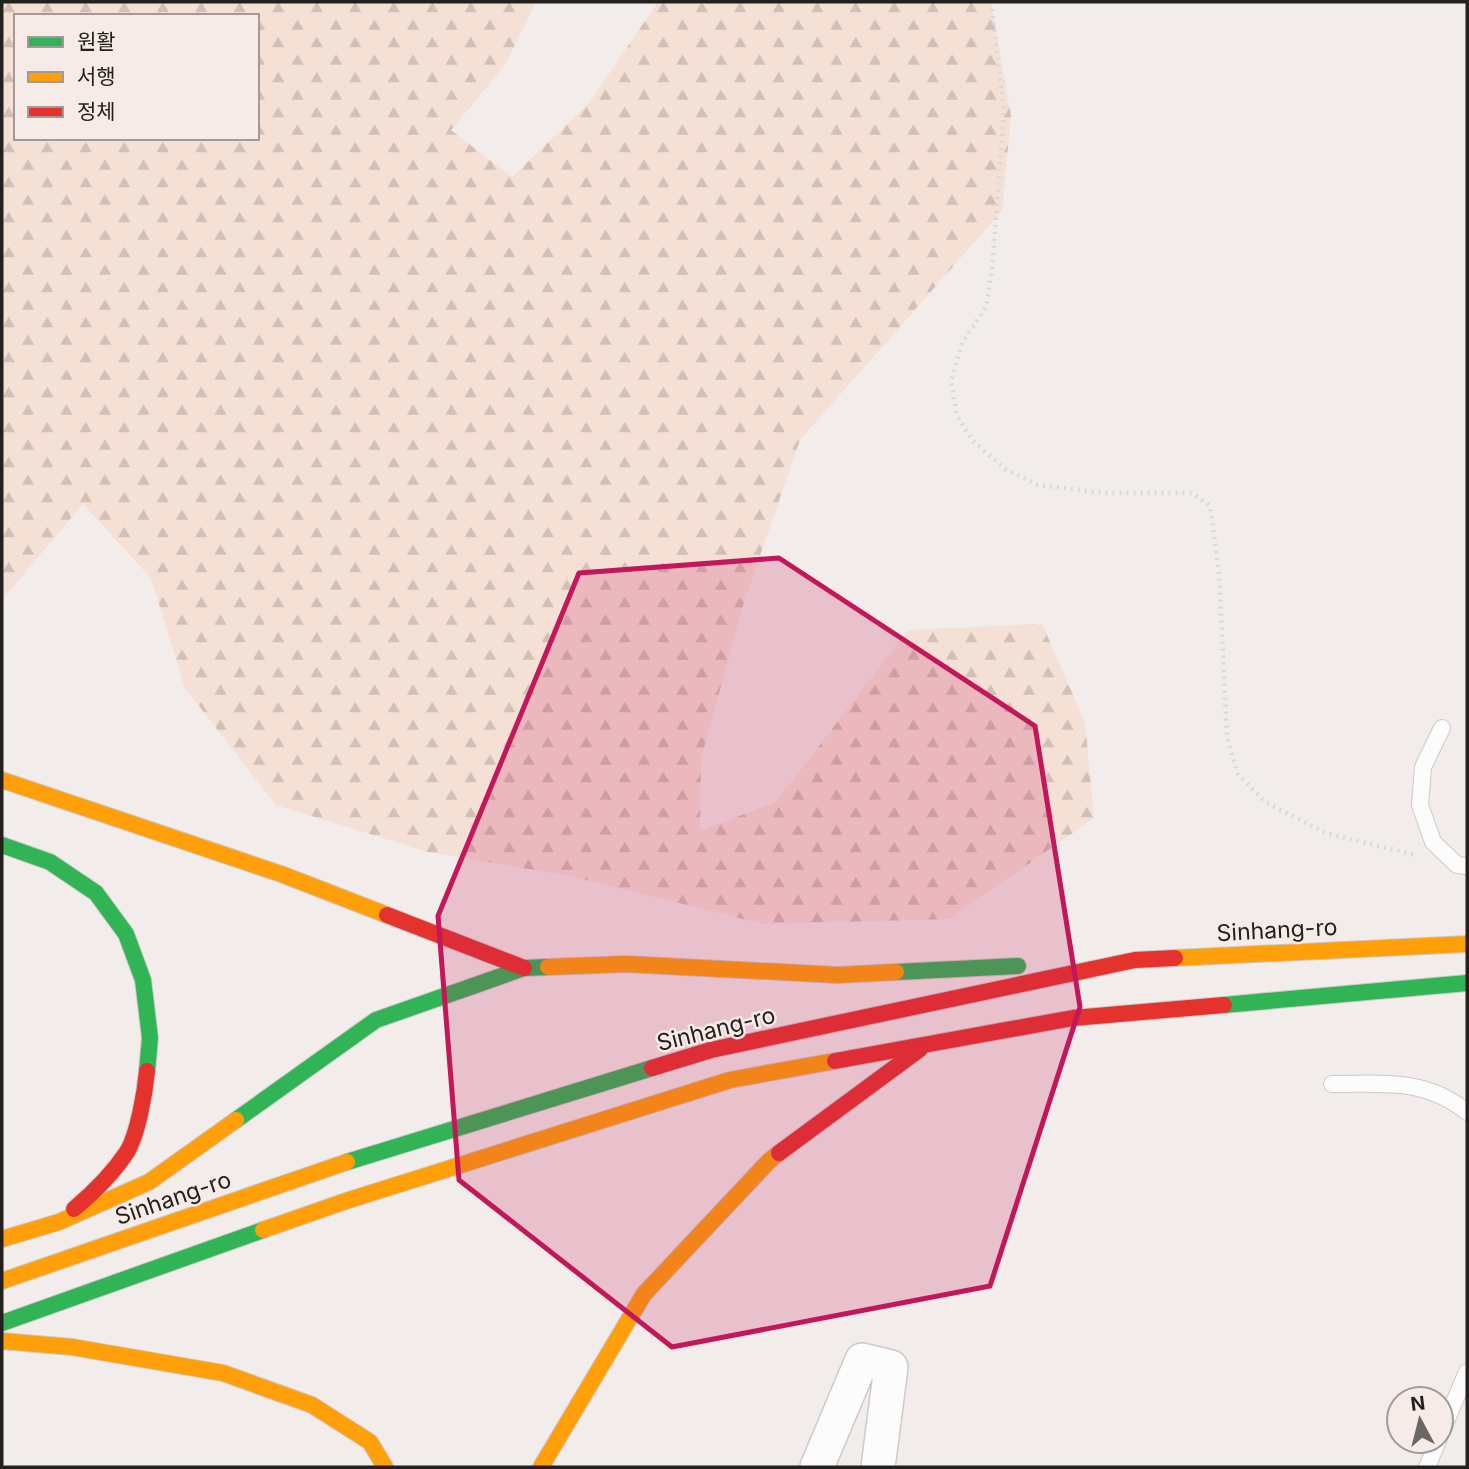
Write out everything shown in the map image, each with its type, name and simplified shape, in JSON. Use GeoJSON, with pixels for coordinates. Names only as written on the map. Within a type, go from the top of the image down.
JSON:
{"type":"FeatureCollection","features":[{"type":"Feature","properties":{"kind":"highway"},"geometry":{"type":"LineString","coordinates":[[2,780],[281,874],[524,968]]}},
{"type":"Feature","properties":{"kind":"highway"},"geometry":{"type":"LineString","coordinates":[[2,845],[51,862],[96,892],[125,934],[143,980],[150,1038],[145,1096],[128,1150],[89,1196],[59,1222]]}},
{"type":"Feature","properties":{"kind":"highway","name":"Sinhang-ro"},"geometry":{"type":"LineString","coordinates":[[2,1281],[316,1172],[712,1050],[1135,960],[1467,944]]}},
{"type":"Feature","properties":{"kind":"highway"},"geometry":{"type":"LineString","coordinates":[[2,1239],[59,1222],[149,1182],[376,1020],[524,968],[626,964],[838,975],[1135,960]]}},
{"type":"Feature","properties":{"kind":"highway"},"geometry":{"type":"LineString","coordinates":[[2,1323],[346,1200],[730,1080],[1073,1018],[1467,983]]}},
{"type":"Feature","properties":{"kind":"highway"},"geometry":{"type":"LineString","coordinates":[[541,1467],[644,1294],[769,1161],[925,1045]]}},
{"type":"Feature","properties":{"kind":"highway"},"geometry":{"type":"LineString","coordinates":[[2,1342],[72,1348],[223,1373],[312,1405],[370,1442],[385,1467]]}},
{"type":"Feature","properties":{"kind":"street"},"geometry":{"type":"LineString","coordinates":[[817,1467],[862,1360],[891,1367],[878,1467]]}},
{"type":"Feature","properties":{"kind":"lane"},"geometry":{"type":"LineString","coordinates":[[1442,728],[1423,766],[1420,805],[1433,842],[1462,866]]}},
{"type":"Feature","properties":{"kind":"lane"},"geometry":{"type":"LineString","coordinates":[[1332,1084],[1403,1084],[1449,1097],[1467,1112]]}},
{"type":"Feature","properties":{"kind":"lane"},"geometry":{"type":"LineString","coordinates":[[1455,1400],[1467,1372]]}},
{"type":"Feature","properties":{"kind":"path"},"geometry":{"type":"LineString","coordinates":[[991,2],[1003,111],[992,269],[986,307],[962,342],[951,382],[957,416],[972,440],[1005,469],[1038,485],[1104,493],[1192,493],[1210,506],[1219,573],[1227,737],[1238,774],[1265,802],[1326,833],[1462,866]]}},
{"type":"Feature","properties":{"kind":"highlighted area"},"geometry":{"type":"Polygon","coordinates":[[[779,558],[1035,726],[1080,1007],[990,1286],[672,1347],[459,1180],[438,916],[579,573],[779,558]]]}},
{"type":"Feature","properties":{"kind":"green space"},"geometry":{"type":"Polygon","coordinates":[[[2,2],[536,2],[505,65],[451,130],[512,177],[589,103],[658,2],[991,2],[1011,116],[1002,211],[800,440],[744,602],[701,759],[700,831],[776,802],[908,630],[1042,624],[1085,722],[1094,818],[950,919],[763,924],[570,876],[428,852],[276,805],[185,688],[151,578],[83,504],[2,600],[2,2]]]}},
{"type":"Feature","properties":{"kind":"traffic: fast"},"geometry":{"type":"LineString","coordinates":[[2,845],[50,862],[96,893],[126,934],[143,980],[150,1038],[147,1071]]}},
{"type":"Feature","properties":{"kind":"traffic: fast"},"geometry":{"type":"LineString","coordinates":[[896,972],[1018,966]]}},
{"type":"Feature","properties":{"kind":"traffic: fast"},"geometry":{"type":"LineString","coordinates":[[236,1120],[376,1020],[524,968],[548,967]]}},
{"type":"Feature","properties":{"kind":"traffic: fast"},"geometry":{"type":"LineString","coordinates":[[1224,1005],[1467,983]]}},
{"type":"Feature","properties":{"kind":"traffic: fast"},"geometry":{"type":"LineString","coordinates":[[347,1162],[652,1068]]}},
{"type":"Feature","properties":{"kind":"traffic: fast"},"geometry":{"type":"LineString","coordinates":[[2,1323],[263,1230]]}},
{"type":"Feature","properties":{"kind":"traffic: slow"},"geometry":{"type":"LineString","coordinates":[[2,780],[281,874],[387,915]]}},
{"type":"Feature","properties":{"kind":"traffic: slow"},"geometry":{"type":"LineString","coordinates":[[1175,958],[1467,944]]}},
{"type":"Feature","properties":{"kind":"traffic: slow"},"geometry":{"type":"LineString","coordinates":[[548,967],[626,964],[838,975],[896,972]]}},
{"type":"Feature","properties":{"kind":"traffic: slow"},"geometry":{"type":"LineString","coordinates":[[263,1230],[346,1201],[730,1080],[835,1061]]}},
{"type":"Feature","properties":{"kind":"traffic: slow"},"geometry":{"type":"LineString","coordinates":[[2,1239],[59,1222],[149,1182],[236,1120]]}},
{"type":"Feature","properties":{"kind":"traffic: slow"},"geometry":{"type":"LineString","coordinates":[[541,1467],[644,1294],[779,1153]]}},
{"type":"Feature","properties":{"kind":"traffic: slow"},"geometry":{"type":"LineString","coordinates":[[2,1281],[347,1162]]}},
{"type":"Feature","properties":{"kind":"traffic: slow"},"geometry":{"type":"LineString","coordinates":[[2,1341],[72,1347],[223,1373],[312,1405],[370,1442],[385,1467]]}},
{"type":"Feature","properties":{"kind":"traffic: jam"},"geometry":{"type":"LineString","coordinates":[[387,915],[524,968]]}},
{"type":"Feature","properties":{"kind":"traffic: jam"},"geometry":{"type":"LineString","coordinates":[[652,1068],[711,1050],[1135,960],[1175,958]]}},
{"type":"Feature","properties":{"kind":"traffic: jam"},"geometry":{"type":"LineString","coordinates":[[835,1061],[1073,1018],[1224,1005]]}},
{"type":"Feature","properties":{"kind":"traffic: jam"},"geometry":{"type":"LineString","coordinates":[[779,1153],[920,1049]]}},
{"type":"Feature","properties":{"kind":"traffic: jam"},"geometry":{"type":"LineString","coordinates":[[74,1209],[102,1182],[127,1152],[138,1124],[147,1071]]}}]}
